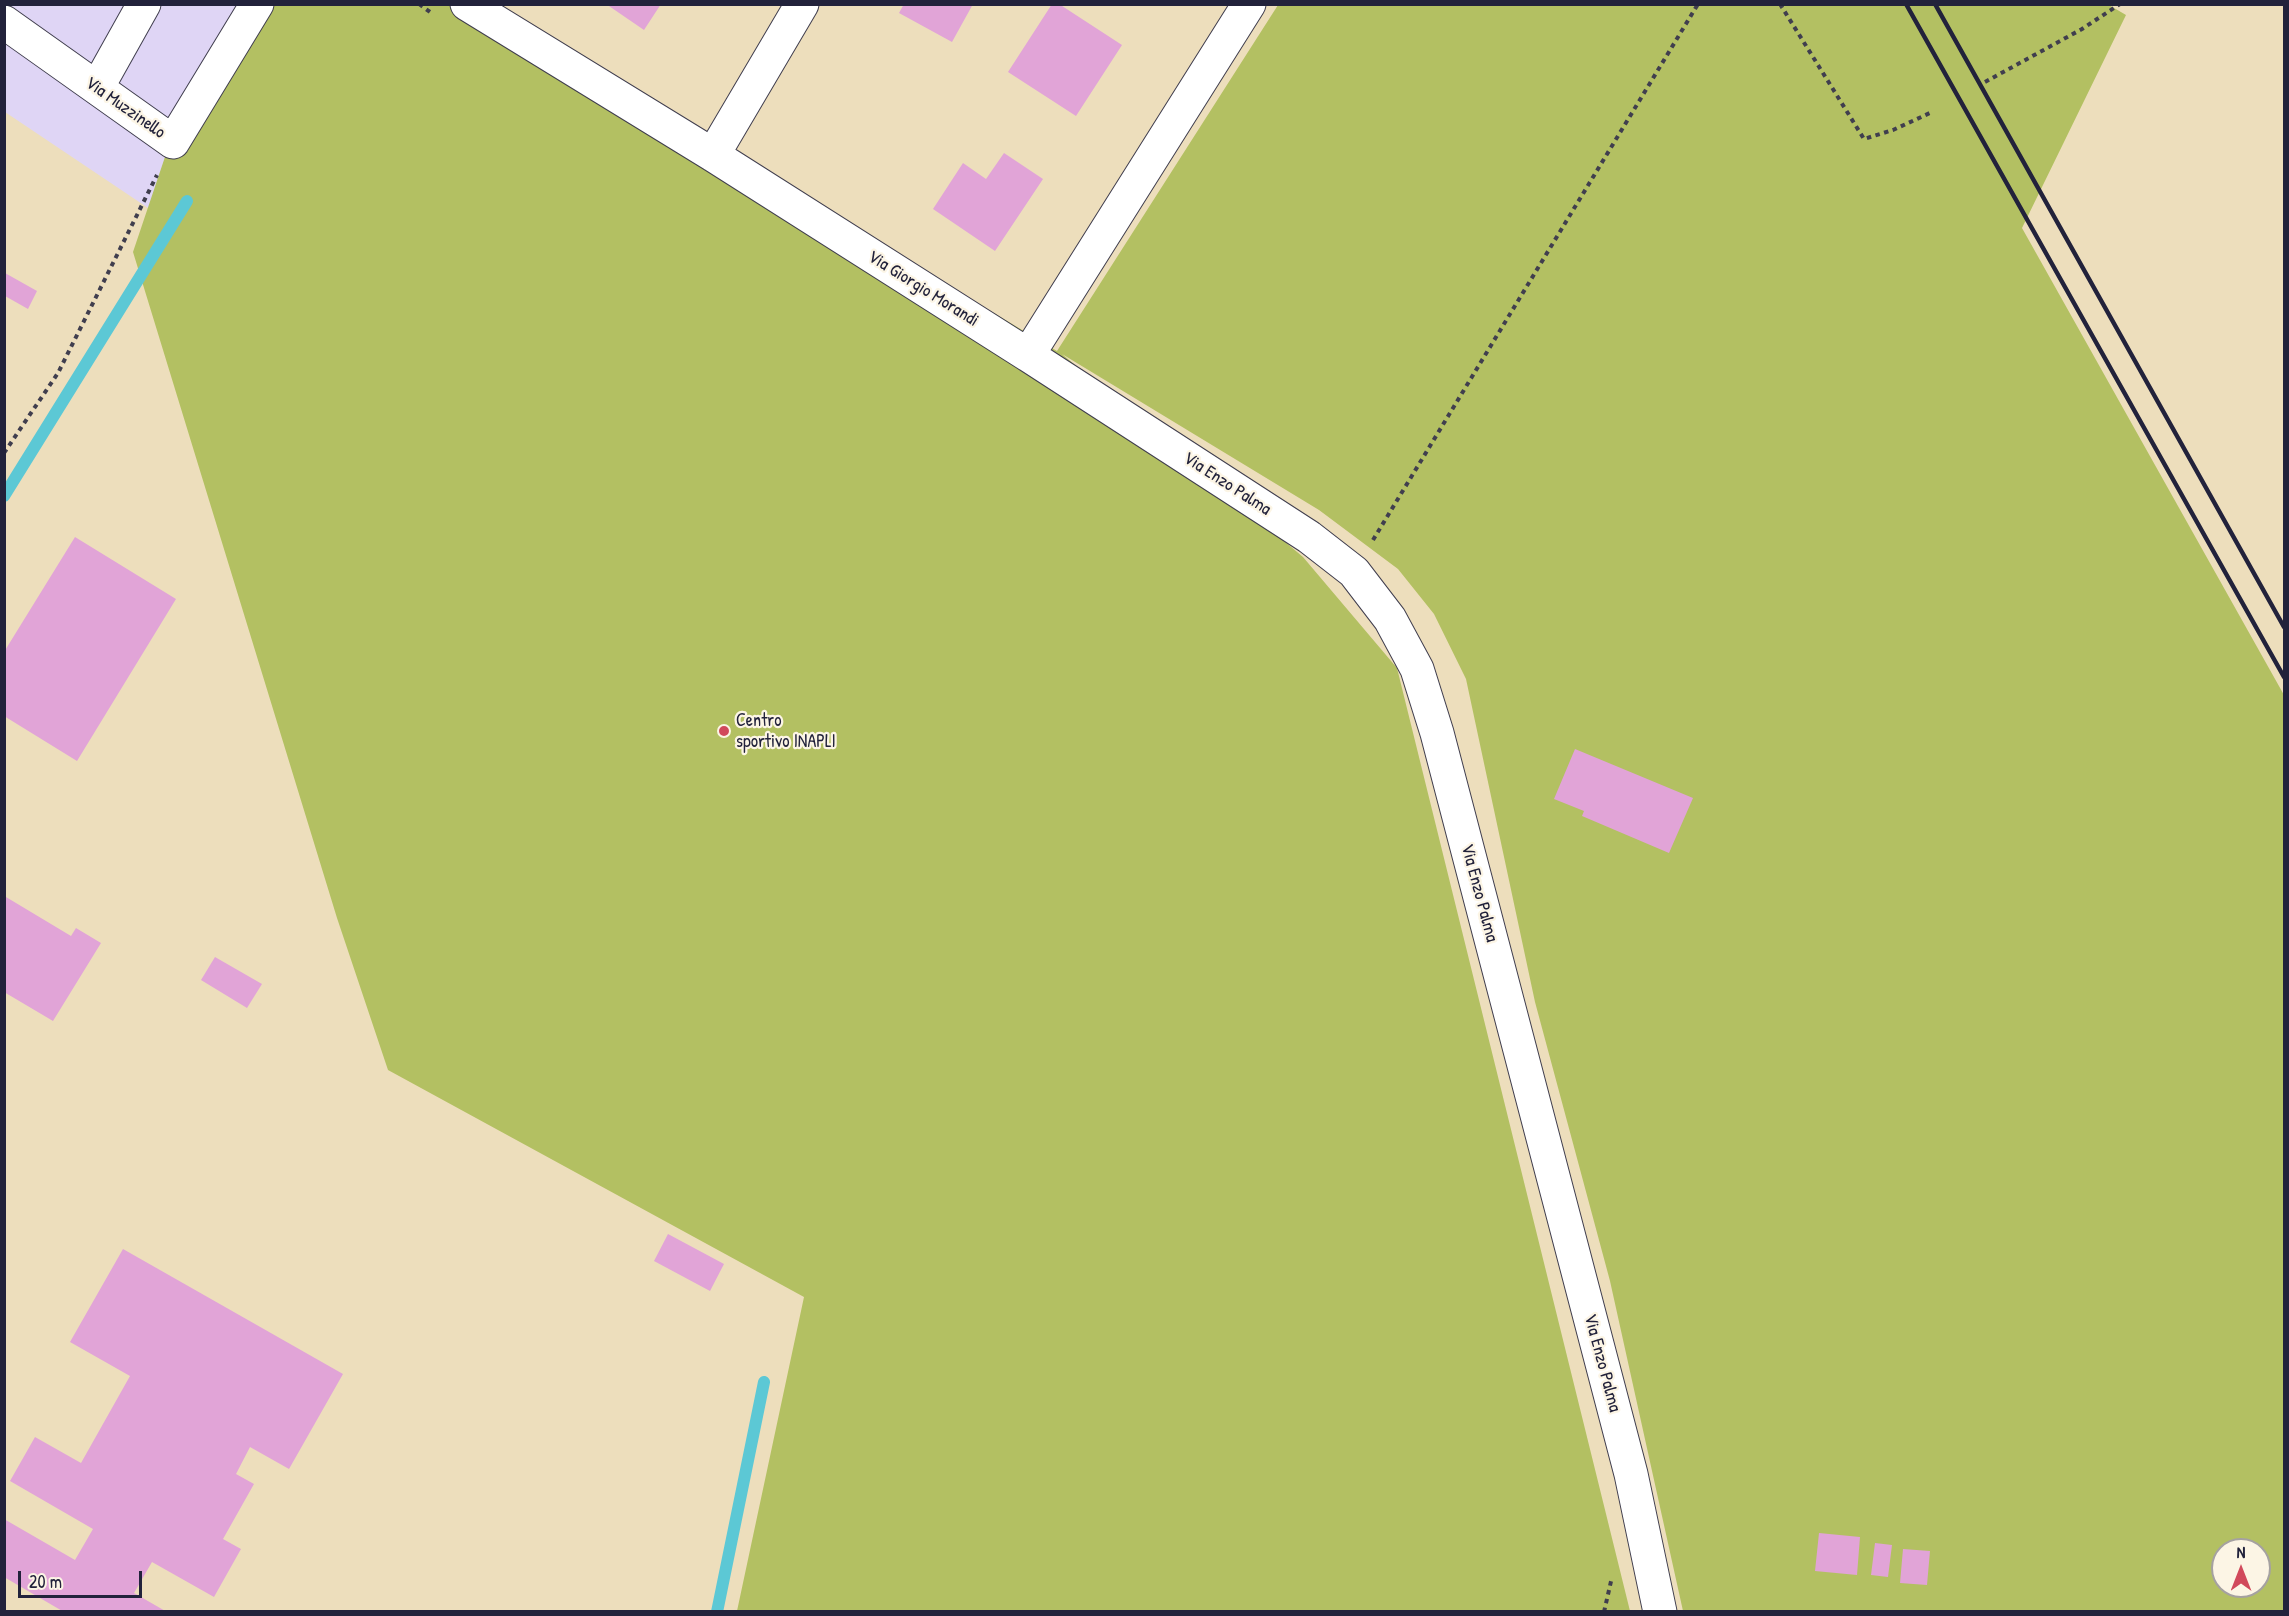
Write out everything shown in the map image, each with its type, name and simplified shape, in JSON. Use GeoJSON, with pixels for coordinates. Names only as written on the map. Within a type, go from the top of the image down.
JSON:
{"type":"FeatureCollection","features":[{"type":"Feature","properties":{"kind":"street"},"geometry":{"type":"LineString","coordinates":[[97,88],[144,4]]}},
{"type":"Feature","properties":{"kind":"street","name":"Via Muzzinello"},"geometry":{"type":"LineString","coordinates":[[13,18],[97,88],[173,142],[257,4]]}},
{"type":"Feature","properties":{"kind":"street","name":"Via Giorgio Morandi"},"geometry":{"type":"LineString","coordinates":[[466,4],[712,155],[1028,355]]}},
{"type":"Feature","properties":{"kind":"street"},"geometry":{"type":"LineString","coordinates":[[712,155],[802,4]]}},
{"type":"Feature","properties":{"kind":"street"},"geometry":{"type":"LineString","coordinates":[[1028,355],[1249,4]]}},
{"type":"Feature","properties":{"kind":"street","name":"Via Enzo Palma"},"geometry":{"type":"LineString","coordinates":[[1028,355],[1309,537],[1354,572],[1390,619],[1412,659],[1437,733],[1631,1474],[1660,1611]]}},
{"type":"Feature","properties":{"kind":"path"},"geometry":{"type":"LineString","coordinates":[[1354,572],[1698,4]]}},
{"type":"Feature","properties":{"kind":"path"},"geometry":{"type":"LineString","coordinates":[[1780,4],[1863,139],[1893,130],[1932,112]]}},
{"type":"Feature","properties":{"kind":"path"},"geometry":{"type":"LineString","coordinates":[[1985,82],[2120,4]]}},
{"type":"Feature","properties":{"kind":"path"},"geometry":{"type":"LineString","coordinates":[[4,453],[58,373],[173,142]]}},
{"type":"Feature","properties":{"kind":"shaded area"},"geometry":{"type":"Polygon","coordinates":[[[4,5],[294,5],[169,222],[5,112],[4,5]]]}},
{"type":"Feature","properties":{"kind":"green space"},"geometry":{"type":"Polygon","coordinates":[[[249,5],[482,5],[1057,351],[1278,5],[2109,5],[2126,15],[2022,228],[2284,695],[2284,1611],[1683,1611],[1610,1281],[1535,1002],[1466,679],[1434,614],[1398,569],[1319,510],[1062,354],[1303,557],[1397,668],[1630,1611],[737,1611],[804,1297],[388,1070],[337,918],[133,252],[169,145],[249,5]]]}},
{"type":"Feature","properties":{"kind":"building"},"geometry":{"type":"Polygon","coordinates":[[[606,4],[661,4],[644,30],[606,4]]]}},
{"type":"Feature","properties":{"kind":"building"},"geometry":{"type":"Polygon","coordinates":[[[904,4],[973,4],[952,42],[899,13],[904,4]]]}},
{"type":"Feature","properties":{"kind":"building"},"geometry":{"type":"Polygon","coordinates":[[[1052,4],[1059,4],[1122,45],[1076,116],[1008,72],[1052,4]]]}},
{"type":"Feature","properties":{"kind":"building"},"geometry":{"type":"Polygon","coordinates":[[[1004,153],[1043,179],[995,251],[933,209],[963,163],[986,179],[1004,153]]]}},
{"type":"Feature","properties":{"kind":"building"},"geometry":{"type":"Polygon","coordinates":[[[5,273],[37,291],[28,309],[5,296],[5,273]]]}},
{"type":"Feature","properties":{"kind":"building"},"geometry":{"type":"Polygon","coordinates":[[[75,537],[176,599],[77,761],[4,716],[4,652],[75,537]]]}},
{"type":"Feature","properties":{"kind":"building"},"geometry":{"type":"Polygon","coordinates":[[[1575,749],[1693,798],[1669,853],[1582,816],[1584,811],[1554,799],[1575,749]]]}},
{"type":"Feature","properties":{"kind":"building"},"geometry":{"type":"Polygon","coordinates":[[[6,897],[71,936],[76,928],[101,943],[53,1021],[4,992],[6,897]]]}},
{"type":"Feature","properties":{"kind":"building"},"geometry":{"type":"Polygon","coordinates":[[[215,957],[262,984],[247,1008],[201,980],[215,957]]]}},
{"type":"Feature","properties":{"kind":"building"},"geometry":{"type":"Polygon","coordinates":[[[668,1234],[724,1264],[710,1291],[654,1261],[668,1234]]]}},
{"type":"Feature","properties":{"kind":"building"},"geometry":{"type":"Polygon","coordinates":[[[123,1249],[343,1374],[289,1469],[250,1447],[236,1474],[254,1484],[223,1539],[241,1549],[214,1597],[152,1562],[134,1593],[167,1612],[64,1612],[4,1577],[4,1519],[75,1560],[93,1529],[10,1481],[35,1437],[81,1463],[130,1376],[70,1342],[123,1249]]]}},
{"type":"Feature","properties":{"kind":"building"},"geometry":{"type":"Polygon","coordinates":[[[1819,1533],[1860,1537],[1857,1575],[1815,1571],[1819,1533]]]}},
{"type":"Feature","properties":{"kind":"building"},"geometry":{"type":"Polygon","coordinates":[[[1875,1543],[1892,1545],[1888,1577],[1871,1575],[1875,1543]]]}},
{"type":"Feature","properties":{"kind":"building"},"geometry":{"type":"Polygon","coordinates":[[[1903,1549],[1930,1551],[1927,1585],[1900,1583],[1903,1549]]]}},
{"type":"Feature","properties":{"kind":"waterway"},"geometry":{"type":"LineString","coordinates":[[4,496],[187,201]]}},
{"type":"Feature","properties":{"kind":"waterway"},"geometry":{"type":"LineString","coordinates":[[717,1612],[764,1382]]}},
{"type":"Feature","properties":{"kind":"railway"},"geometry":{"type":"LineString","coordinates":[[1906,4],[2284,677]]}},
{"type":"Feature","properties":{"kind":"railway"},"geometry":{"type":"LineString","coordinates":[[1935,4],[2284,627]]}},
{"type":"Feature","properties":{"kind":"place","name":"Centro sportivo INAPLI"},"geometry":{"type":"Point","coordinates":[724,731]}}]}
